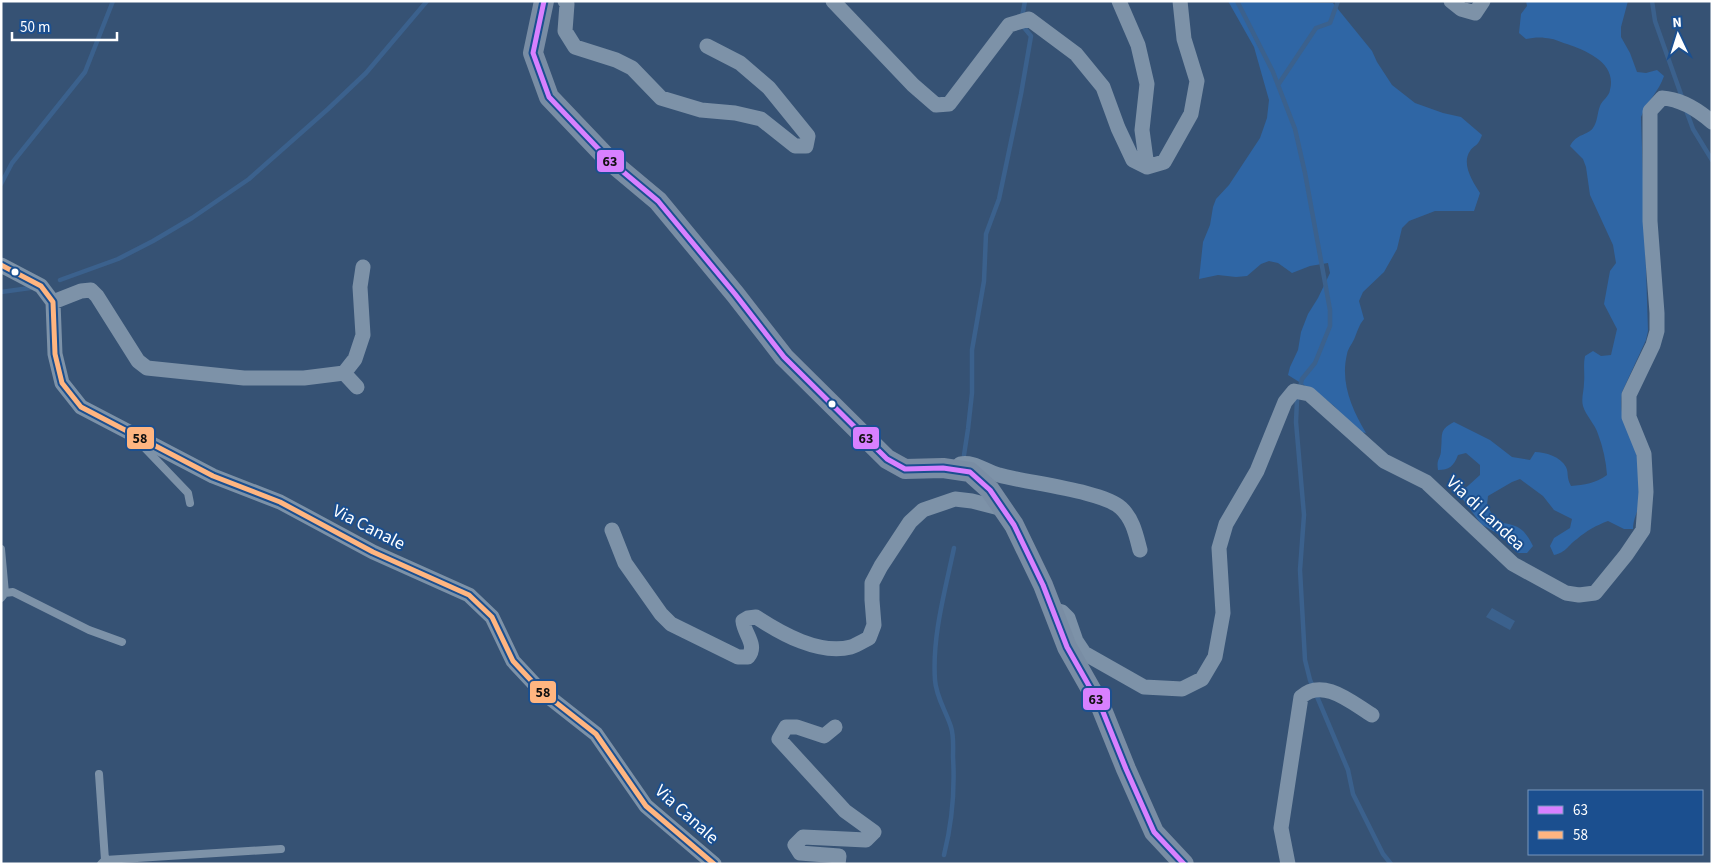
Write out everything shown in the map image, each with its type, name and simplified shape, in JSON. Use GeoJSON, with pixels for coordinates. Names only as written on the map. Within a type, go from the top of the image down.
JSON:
{"type":"FeatureCollection","features":[{"type":"Feature","properties":{"kind":"street"},"geometry":{"type":"LineString","coordinates":[[544,1],[534,53],[550,97],[609,160],[658,201],[735,294],[784,358],[886,459],[905,469],[950,469],[970,472],[990,490],[1014,525],[1043,585],[1067,647],[1101,707],[1154,832],[1184,864]]}},
{"type":"Feature","properties":{"kind":"street"},"geometry":{"type":"LineString","coordinates":[[565,1],[567,4],[564,31],[575,47],[616,60],[632,68],[661,98],[701,110],[735,113],[761,119],[795,146],[806,146],[808,136],[769,88],[740,63],[707,46]]}},
{"type":"Feature","properties":{"kind":"street"},"geometry":{"type":"LineString","coordinates":[[833,1],[914,85],[936,105],[949,104],[1009,26],[1029,19],[1076,54],[1103,87],[1118,128],[1133,160],[1147,166],[1164,162],[1191,114],[1197,81],[1184,39],[1180,1]]}},
{"type":"Feature","properties":{"kind":"street"},"geometry":{"type":"LineString","coordinates":[[1119,1],[1138,45],[1148,84],[1142,130],[1147,166]]}},
{"type":"Feature","properties":{"kind":"street"},"geometry":{"type":"LineString","coordinates":[[1451,1],[1461,9],[1475,13],[1483,1]]}},
{"type":"Feature","properties":{"kind":"street","name":"Via di Landea"},"geometry":{"type":"LineString","coordinates":[[1052,609],[1062,612],[1068,618],[1076,641],[1084,653],[1144,686],[1182,689],[1202,679],[1215,657],[1223,613],[1219,548],[1226,524],[1257,471],[1285,402],[1294,391],[1310,394],[1384,461],[1426,482],[1513,564],[1566,593],[1579,595],[1595,593],[1626,555],[1643,530],[1646,492],[1644,454],[1629,417],[1629,395],[1653,345],[1657,331],[1650,221],[1650,111],[1662,98],[1675,99],[1702,113],[1712,122]]}},
{"type":"Feature","properties":{"kind":"street"},"geometry":{"type":"LineString","coordinates":[[1,265],[42,286],[53,302],[81,291],[91,290],[97,296],[138,362],[147,368],[244,378],[304,378],[344,373],[355,358],[363,335],[360,287],[364,267]]}},
{"type":"Feature","properties":{"kind":"street","name":"Via Canale"},"geometry":{"type":"LineString","coordinates":[[53,302],[55,354],[62,384],[81,407],[213,476],[280,502],[373,552],[469,596],[492,617],[513,661],[540,690],[596,734],[646,806],[714,864]]}},
{"type":"Feature","properties":{"kind":"street"},"geometry":{"type":"LineString","coordinates":[[344,373],[357,387]]}},
{"type":"Feature","properties":{"kind":"street"},"geometry":{"type":"LineString","coordinates":[[950,469],[967,463],[989,473],[1066,489],[1111,501],[1122,509],[1132,523],[1140,550]]}},
{"type":"Feature","properties":{"kind":"street"},"geometry":{"type":"LineString","coordinates":[[612,530],[625,563],[661,614],[671,624],[738,657],[748,657],[752,652],[752,644],[744,629],[743,621],[748,618],[756,617],[799,641],[833,649],[852,647],[869,638],[874,625],[872,584],[881,566],[910,522],[923,510],[955,499],[972,501],[1003,509]]}},
{"type":"Feature","properties":{"kind":"street"},"geometry":{"type":"LineString","coordinates":[[1288,864],[1281,828],[1300,697],[1308,691],[1333,691],[1372,715]]}},
{"type":"Feature","properties":{"kind":"street"},"geometry":{"type":"LineString","coordinates":[[835,727],[824,736],[797,727],[786,727],[780,739],[845,811],[874,832],[866,840],[803,837],[795,845],[800,853],[839,856],[838,864]]}},
{"type":"Feature","properties":{"kind":"lane"},"geometry":{"type":"LineString","coordinates":[[129,432],[188,493],[190,503]]}},
{"type":"Feature","properties":{"kind":"lane"},"geometry":{"type":"LineString","coordinates":[[1,549],[3,596],[13,592],[88,630],[122,642]]}},
{"type":"Feature","properties":{"kind":"lane"},"geometry":{"type":"LineString","coordinates":[[100,774],[103,862],[281,849]]}},
{"type":"Feature","properties":{"kind":"shaded area"},"geometry":{"type":"Polygon","coordinates":[[[1228,1],[1333,3],[1372,51],[1392,85],[1415,103],[1461,117],[1482,135],[1478,143],[1470,151],[1467,162],[1469,173],[1480,193],[1474,211],[1435,211],[1409,221],[1402,228],[1397,249],[1384,272],[1363,292],[1359,301],[1364,319],[1348,352],[1345,375],[1352,405],[1366,433],[1357,431],[1334,406],[1288,375],[1298,350],[1301,332],[1308,314],[1330,273],[1328,263],[1310,266],[1292,273],[1278,263],[1269,261],[1261,264],[1247,276],[1218,275],[1199,279],[1203,242],[1210,225],[1216,199],[1229,185],[1260,138],[1267,118],[1269,100],[1254,47],[1228,1]]]}},
{"type":"Feature","properties":{"kind":"shaded area"},"geometry":{"type":"Polygon","coordinates":[[[1526,1],[1628,1],[1621,27],[1621,37],[1630,53],[1637,72],[1646,73],[1657,70],[1664,76],[1641,117],[1648,331],[1646,340],[1622,392],[1621,402],[1623,418],[1638,460],[1640,499],[1633,529],[1624,529],[1608,521],[1588,531],[1564,550],[1554,555],[1550,546],[1554,538],[1570,528],[1572,519],[1554,510],[1543,496],[1520,479],[1488,496],[1487,505],[1496,522],[1519,528],[1526,534],[1533,546],[1527,553],[1518,553],[1505,538],[1481,524],[1459,494],[1480,475],[1480,465],[1466,453],[1458,455],[1453,465],[1438,470],[1443,430],[1454,422],[1490,440],[1512,457],[1530,460],[1535,452],[1557,458],[1566,467],[1571,486],[1590,483],[1607,475],[1600,439],[1584,410],[1582,400],[1585,356],[1593,351],[1601,356],[1611,355],[1617,329],[1604,304],[1610,271],[1616,263],[1613,245],[1590,195],[1583,159],[1570,146],[1576,139],[1593,128],[1601,104],[1609,92],[1611,81],[1609,72],[1599,59],[1554,39],[1526,39],[1519,33],[1521,14],[1527,6],[1526,1]]]}},
{"type":"Feature","properties":{"kind":"shaded area"},"geometry":{"type":"Polygon","coordinates":[[[1492,608],[1515,621],[1510,630],[1486,617],[1492,608]]]}},
{"type":"Feature","properties":{"kind":"waterway"},"geometry":{"type":"LineString","coordinates":[[1,184],[12,163],[85,72],[113,1]]}},
{"type":"Feature","properties":{"kind":"waterway"},"geometry":{"type":"LineString","coordinates":[[60,280],[118,259],[153,241],[192,218],[249,179],[366,73],[427,1]]}},
{"type":"Feature","properties":{"kind":"waterway"},"geometry":{"type":"LineString","coordinates":[[1022,17],[1025,1]]}},
{"type":"Feature","properties":{"kind":"waterway"},"geometry":{"type":"LineString","coordinates":[[1237,1],[1273,72],[1295,129],[1330,310],[1330,326],[1315,363],[1302,379],[1297,400],[1296,422],[1304,515],[1300,570],[1305,660],[1310,680],[1348,770],[1353,794],[1383,854],[1391,864]]}},
{"type":"Feature","properties":{"kind":"waterway"},"geometry":{"type":"LineString","coordinates":[[1278,85],[1316,28],[1330,23],[1338,1]]}},
{"type":"Feature","properties":{"kind":"waterway"},"geometry":{"type":"LineString","coordinates":[[1652,1],[1655,21],[1683,100]]}},
{"type":"Feature","properties":{"kind":"waterway"},"geometry":{"type":"LineString","coordinates":[[964,455],[972,393],[972,350],[984,281],[986,234],[999,199],[1031,36],[1022,25]]}},
{"type":"Feature","properties":{"kind":"waterway"},"geometry":{"type":"LineString","coordinates":[[1686,110],[1693,129],[1712,160]]}},
{"type":"Feature","properties":{"kind":"waterway"},"geometry":{"type":"LineString","coordinates":[[1,292],[30,288]]}},
{"type":"Feature","properties":{"kind":"waterway"},"geometry":{"type":"LineString","coordinates":[[944,855],[949,831],[954,782],[953,738],[951,727],[937,692],[935,647],[954,548]]}},
{"type":"Feature","properties":{"kind":"transit line","name":"63"},"geometry":{"type":"LineString","coordinates":[[544,1],[533,53],[549,97],[609,160],[658,201],[784,357],[887,459],[905,469],[943,468],[970,472],[990,490],[1014,525],[1043,585],[1067,647],[1101,707],[1154,832],[1184,864]]}},
{"type":"Feature","properties":{"kind":"transit line","name":"58"},"geometry":{"type":"LineString","coordinates":[[1,265],[41,286],[53,302],[55,354],[62,383],[81,407],[213,476],[280,502],[373,552],[469,595],[492,617],[513,661],[540,690],[596,734],[646,806],[714,864]]}}]}
